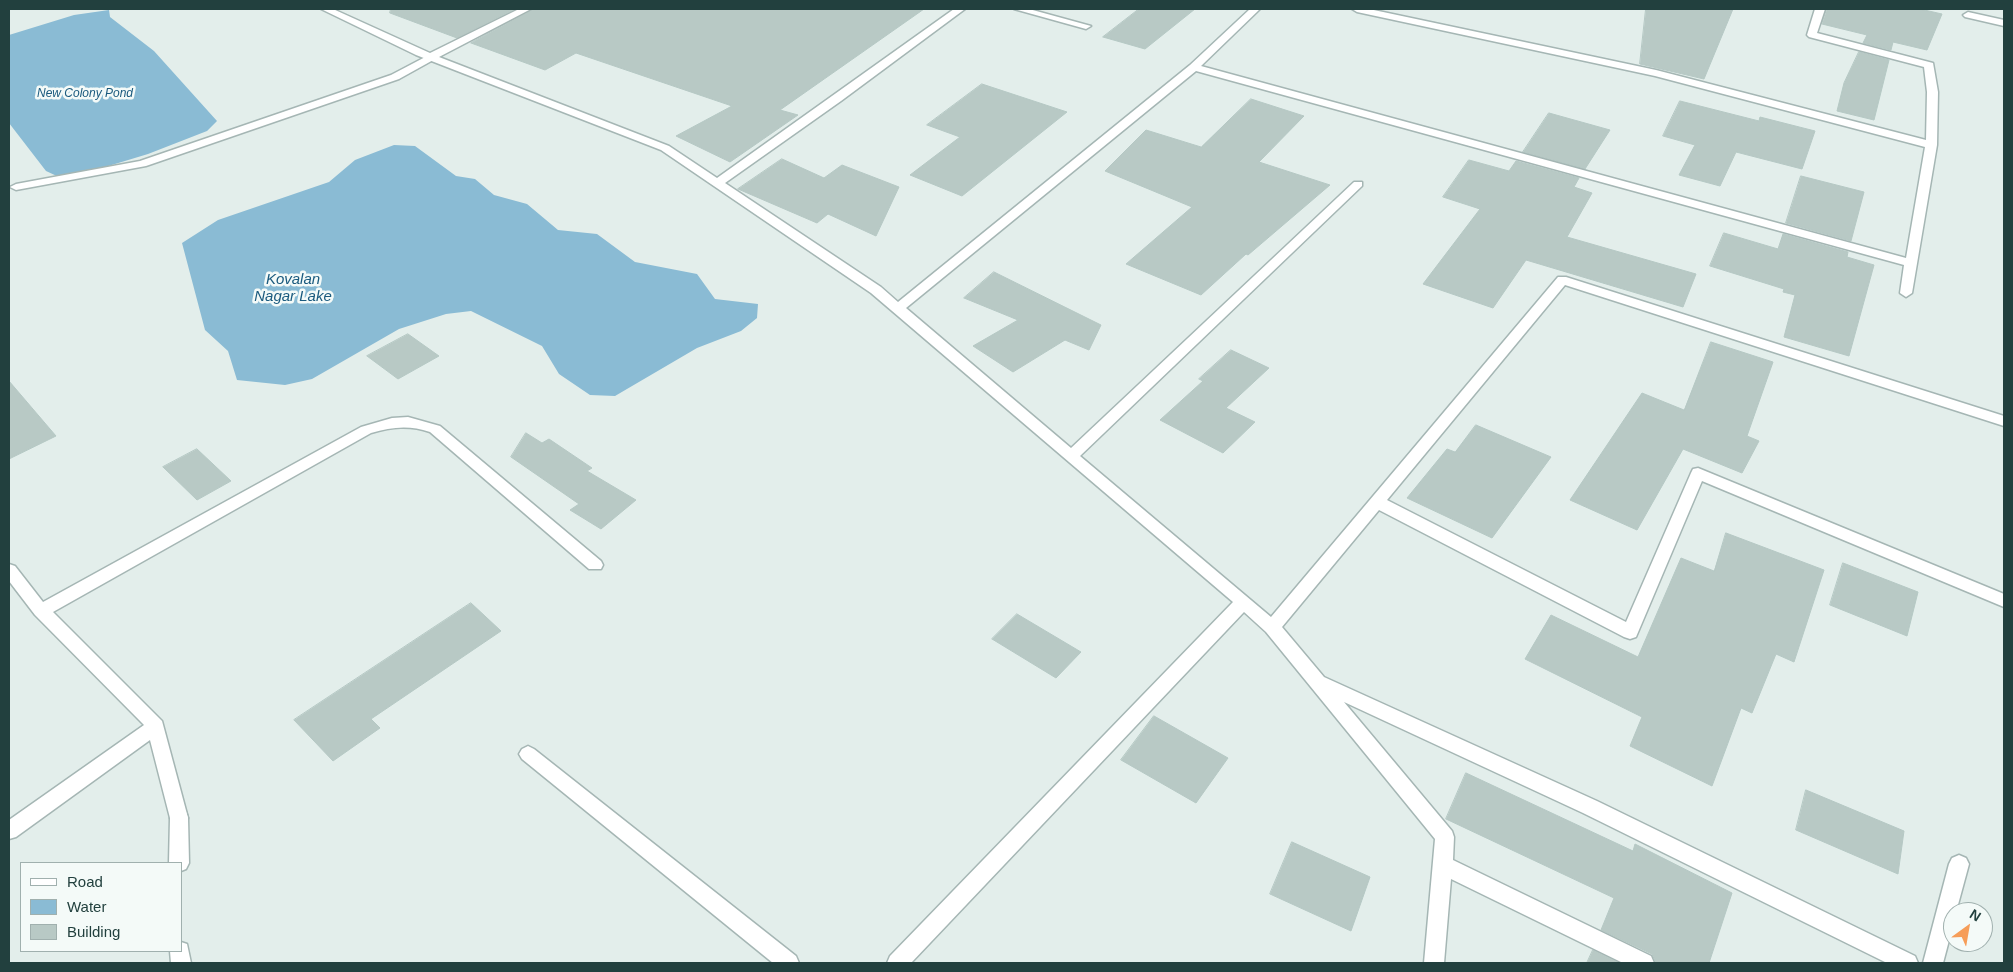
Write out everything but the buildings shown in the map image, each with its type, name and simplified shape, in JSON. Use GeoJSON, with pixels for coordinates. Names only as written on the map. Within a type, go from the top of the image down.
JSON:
{"type":"FeatureCollection","features":[{"type":"Feature","properties":{"kind":"street"},"geometry":{"type":"LineString","coordinates":[[326,9],[431,58],[665,148],[876,290],[1243,602],[1272,627],[1445,837],[1434,963]]}},
{"type":"Feature","properties":{"kind":"street"},"geometry":{"type":"LineString","coordinates":[[16,188],[142,164],[395,77],[526,9]]}},
{"type":"Feature","properties":{"kind":"street"},"geometry":{"type":"LineString","coordinates":[[718,183],[838,99],[960,9]]}},
{"type":"Feature","properties":{"kind":"street"},"geometry":{"type":"LineString","coordinates":[[1019,9],[1086,26]]}},
{"type":"Feature","properties":{"kind":"street"},"geometry":{"type":"LineString","coordinates":[[897,309],[1194,67],[1254,9]]}},
{"type":"Feature","properties":{"kind":"street"},"geometry":{"type":"LineString","coordinates":[[1357,9],[1656,73],[1931,145]]}},
{"type":"Feature","properties":{"kind":"street"},"geometry":{"type":"LineString","coordinates":[[1820,9],[1812,35],[1929,65],[1933,83],[1931,145],[1906,292]]}},
{"type":"Feature","properties":{"kind":"street"},"geometry":{"type":"LineString","coordinates":[[1968,15],[2004,23]]}},
{"type":"Feature","properties":{"kind":"street"},"geometry":{"type":"LineString","coordinates":[[1194,67],[1910,262]]}},
{"type":"Feature","properties":{"kind":"street"},"geometry":{"type":"LineString","coordinates":[[1071,456],[1358,184]]}},
{"type":"Feature","properties":{"kind":"street"},"geometry":{"type":"LineString","coordinates":[[1272,627],[1562,280],[2004,421]]}},
{"type":"Feature","properties":{"kind":"street"},"geometry":{"type":"LineString","coordinates":[[41,611],[366,430],[395,422],[416,422],[435,429],[595,566]]}},
{"type":"Feature","properties":{"kind":"street"},"geometry":{"type":"LineString","coordinates":[[1377,502],[1630,632],[1698,472],[2004,601]]}},
{"type":"Feature","properties":{"kind":"street"},"geometry":{"type":"LineString","coordinates":[[9,570],[41,611],[156,726],[178,818],[179,862]]}},
{"type":"Feature","properties":{"kind":"street"},"geometry":{"type":"LineString","coordinates":[[897,963],[1243,602]]}},
{"type":"Feature","properties":{"kind":"street"},"geometry":{"type":"LineString","coordinates":[[1317,681],[1590,807],[1908,963]]}},
{"type":"Feature","properties":{"kind":"street"},"geometry":{"type":"LineString","coordinates":[[9,830],[156,726]]}},
{"type":"Feature","properties":{"kind":"street"},"geometry":{"type":"LineString","coordinates":[[528,754],[789,963]]}},
{"type":"Feature","properties":{"kind":"street"},"geometry":{"type":"LineString","coordinates":[[1933,963],[1960,864]]}},
{"type":"Feature","properties":{"kind":"street"},"geometry":{"type":"LineString","coordinates":[[1443,865],[1644,963]]}},
{"type":"Feature","properties":{"kind":"water","name":"New Colony Pond"},"geometry":{"type":"Polygon","coordinates":[[[109,10],[110,17],[154,51],[217,121],[207,131],[148,154],[82,174],[59,177],[46,171],[9,123],[9,35],[74,15],[109,10]]]}},
{"type":"Feature","properties":{"kind":"water","name":"Kovalan Nagar Lake"},"geometry":{"type":"Polygon","coordinates":[[[394,145],[415,146],[456,176],[475,179],[494,195],[527,204],[558,230],[597,234],[635,262],[697,274],[715,299],[758,304],[757,318],[741,331],[697,348],[615,396],[590,395],[559,374],[542,346],[471,311],[446,314],[399,329],[312,379],[285,385],[237,380],[228,351],[205,330],[182,243],[218,220],[329,182],[355,160],[394,145]]]}}]}
